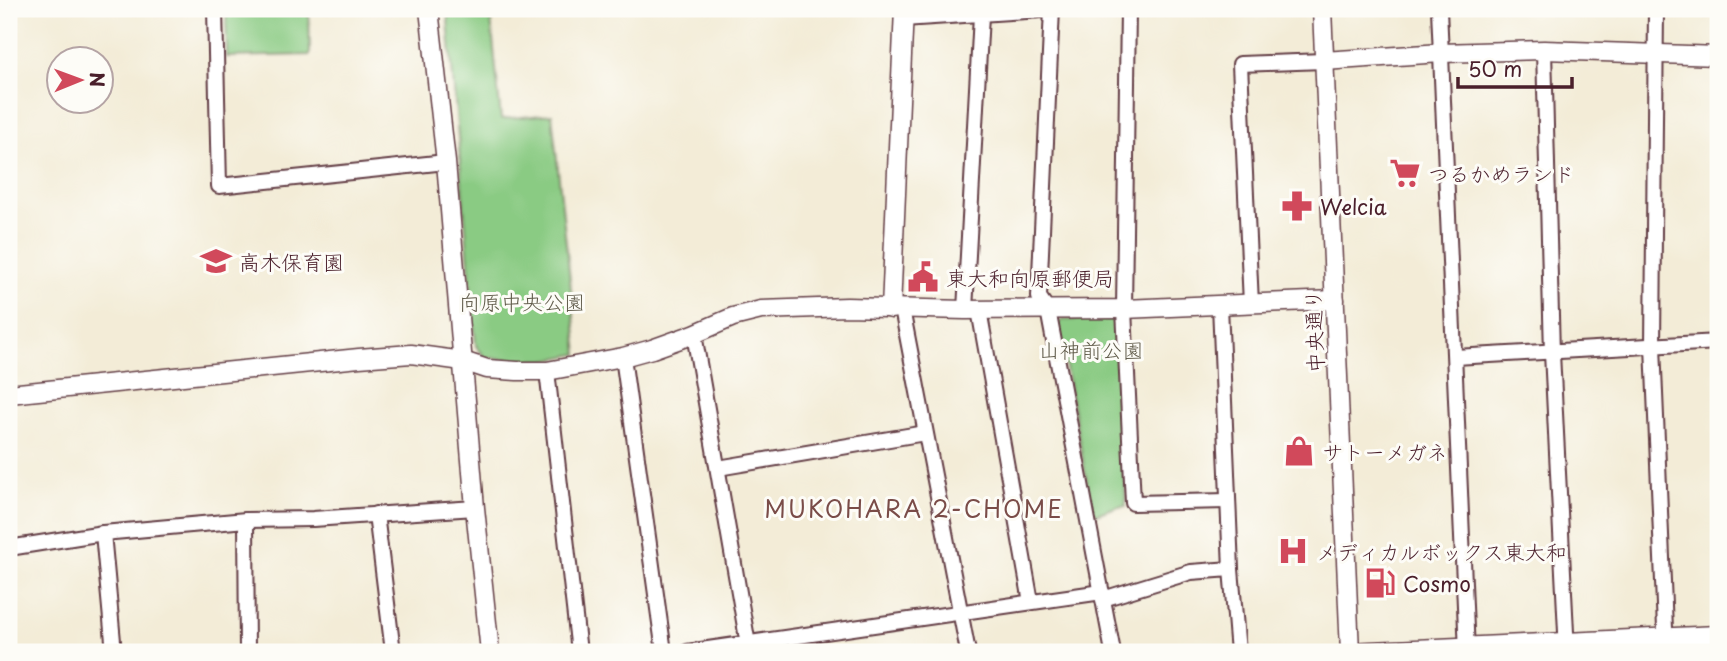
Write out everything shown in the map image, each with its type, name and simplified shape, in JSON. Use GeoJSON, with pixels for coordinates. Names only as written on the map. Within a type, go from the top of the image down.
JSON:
{"type":"FeatureCollection","features":[{"type":"Feature","properties":{"kind":"street"},"geometry":{"type":"LineString","coordinates":[[215,9],[219,186],[446,162]]}},
{"type":"Feature","properties":{"kind":"street"},"geometry":{"type":"LineString","coordinates":[[429,9],[446,162],[490,652]]}},
{"type":"Feature","properties":{"kind":"street"},"geometry":{"type":"LineString","coordinates":[[1052,9],[1039,297],[1048,310],[1113,652]]}},
{"type":"Feature","properties":{"kind":"street"},"geometry":{"type":"LineString","coordinates":[[968,652],[925,433],[897,309],[903,14],[981,15],[1058,9]]}},
{"type":"Feature","properties":{"kind":"street"},"geometry":{"type":"LineString","coordinates":[[1128,9],[1124,309],[1133,503],[1228,500]]}},
{"type":"Feature","properties":{"kind":"street","name":"中央通り"},"geometry":{"type":"LineString","coordinates":[[1322,9],[1350,652]]}},
{"type":"Feature","properties":{"kind":"street"},"geometry":{"type":"LineString","coordinates":[[1439,9],[1467,649]]}},
{"type":"Feature","properties":{"kind":"street"},"geometry":{"type":"LineString","coordinates":[[1656,9],[1653,346],[1665,645]]}},
{"type":"Feature","properties":{"kind":"street"},"geometry":{"type":"LineString","coordinates":[[981,15],[972,310],[1031,602]]}},
{"type":"Feature","properties":{"kind":"street"},"geometry":{"type":"LineString","coordinates":[[1251,304],[1240,64],[1544,50],[1718,56]]}},
{"type":"Feature","properties":{"kind":"street"},"geometry":{"type":"LineString","coordinates":[[1544,50],[1552,353],[1567,647]]}},
{"type":"Feature","properties":{"kind":"street"},"geometry":{"type":"LineString","coordinates":[[9,394],[411,354],[463,361],[487,369],[547,371],[652,349],[733,317],[761,310],[836,307],[1124,309],[1335,300]]}},
{"type":"Feature","properties":{"kind":"street"},"geometry":{"type":"LineString","coordinates":[[1220,306],[1231,569],[1238,652]]}},
{"type":"Feature","properties":{"kind":"street"},"geometry":{"type":"LineString","coordinates":[[694,334],[749,648]]}},
{"type":"Feature","properties":{"kind":"street"},"geometry":{"type":"LineString","coordinates":[[1455,357],[1718,342]]}},
{"type":"Feature","properties":{"kind":"street"},"geometry":{"type":"LineString","coordinates":[[623,357],[664,652]]}},
{"type":"Feature","properties":{"kind":"street"},"geometry":{"type":"LineString","coordinates":[[547,371],[579,652]]}},
{"type":"Feature","properties":{"kind":"street"},"geometry":{"type":"LineString","coordinates":[[718,468],[925,433]]}},
{"type":"Feature","properties":{"kind":"street"},"geometry":{"type":"LineString","coordinates":[[9,548],[103,533],[246,520],[313,519],[475,508]]}},
{"type":"Feature","properties":{"kind":"street"},"geometry":{"type":"LineString","coordinates":[[376,514],[393,652]]}},
{"type":"Feature","properties":{"kind":"street"},"geometry":{"type":"LineString","coordinates":[[246,520],[247,652]]}},
{"type":"Feature","properties":{"kind":"street"},"geometry":{"type":"LineString","coordinates":[[103,533],[114,652]]}},
{"type":"Feature","properties":{"kind":"street"},"geometry":{"type":"LineString","coordinates":[[687,652],[749,648],[961,612],[1102,596],[1191,572],[1231,569]]}},
{"type":"Feature","properties":{"kind":"street"},"geometry":{"type":"LineString","coordinates":[[1350,652],[1665,645],[1718,635]]}},
{"type":"Feature","properties":{"kind":"green space"},"geometry":{"type":"Polygon","coordinates":[[[226,9],[309,9],[310,55],[227,57],[226,9]]]}},
{"type":"Feature","properties":{"kind":"green space","name":"向原中央公園"},"geometry":{"type":"Polygon","coordinates":[[[447,9],[490,9],[501,119],[552,114],[578,354],[545,360],[515,360],[485,357],[476,346],[447,9]]]}},
{"type":"Feature","properties":{"kind":"green space","name":"山神前公園"},"geometry":{"type":"Polygon","coordinates":[[[1111,319],[1118,326],[1126,506],[1093,515],[1058,325],[1062,320],[1111,319]]]}},
{"type":"Feature","properties":{"kind":"place","name":"つるかめランド"},"geometry":{"type":"Point","coordinates":[1405,173]}},
{"type":"Feature","properties":{"kind":"place","name":"Welcia"},"geometry":{"type":"Point","coordinates":[1297,206]}},
{"type":"Feature","properties":{"kind":"place","name":"高木保育園"},"geometry":{"type":"Point","coordinates":[216,261]}},
{"type":"Feature","properties":{"kind":"place","name":"東大和向原郵便局"},"geometry":{"type":"Point","coordinates":[923,277]}},
{"type":"Feature","properties":{"kind":"place","name":"サトーメガネ"},"geometry":{"type":"Point","coordinates":[1299,451]}},
{"type":"Feature","properties":{"kind":"place","name":"メディカルボックス東大和"},"geometry":{"type":"Point","coordinates":[1293,551]}},
{"type":"Feature","properties":{"kind":"place","name":"Cosmo"},"geometry":{"type":"Point","coordinates":[1380,583]}},
{"type":"Feature","properties":{"kind":"district","name":"MUKOHARA 2-CHOME"},"geometry":{"type":"Point","coordinates":[914,508]}}]}
